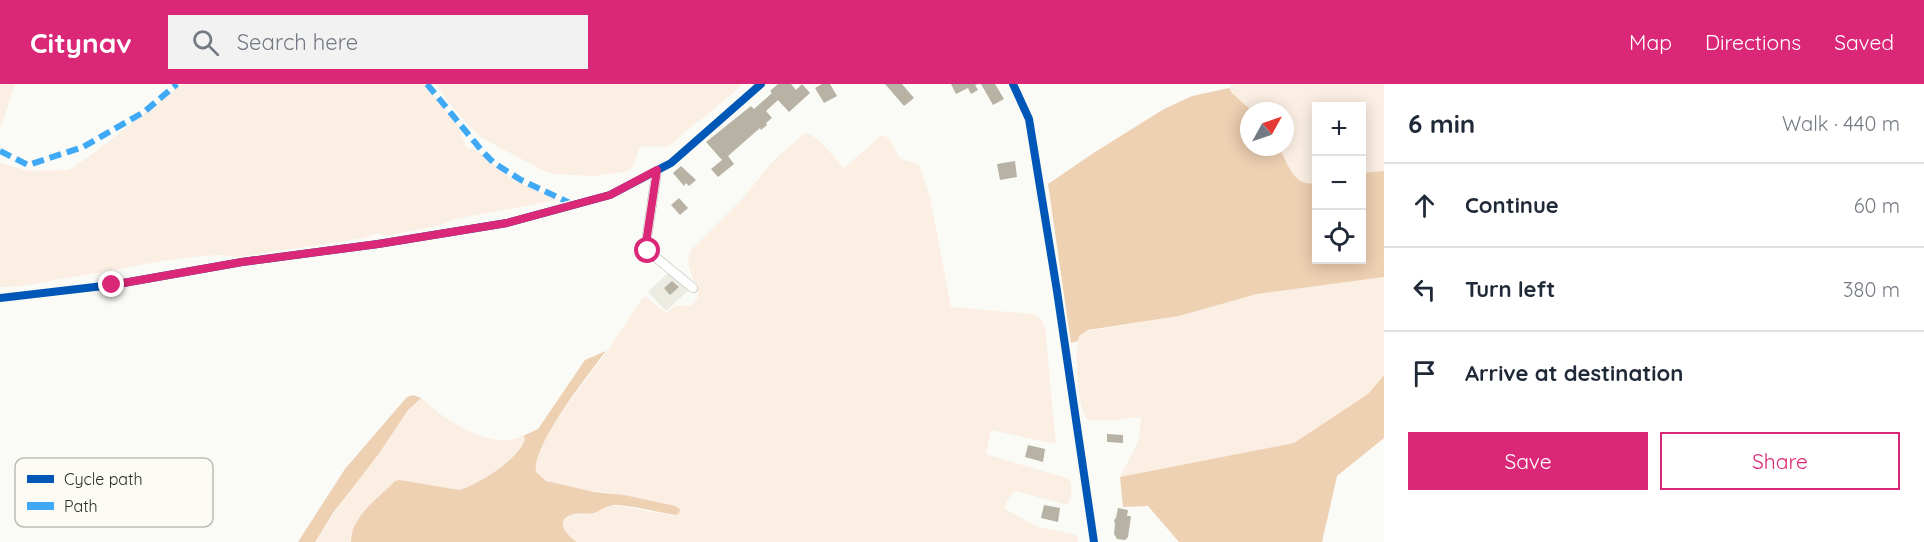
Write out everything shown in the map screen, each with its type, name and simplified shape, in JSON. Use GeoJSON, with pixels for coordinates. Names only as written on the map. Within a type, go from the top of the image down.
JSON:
{"type":"FeatureCollection","features":[{"type":"Feature","properties":{"kind":"street"},"geometry":{"type":"LineString","coordinates":[[0,298],[112,285],[242,262],[378,244],[507,223],[610,195],[671,163],[761,84]]}},
{"type":"Feature","properties":{"kind":"street"},"geometry":{"type":"LineString","coordinates":[[1013,84],[1029,119],[1094,542]]}},
{"type":"Feature","properties":{"kind":"street"},"geometry":{"type":"LineString","coordinates":[[657,170],[646,243],[648,251],[693,288]]}},
{"type":"Feature","properties":{"kind":"shaded area"},"geometry":{"type":"Polygon","coordinates":[[[0,84],[15,84],[0,130],[0,84]]]}},
{"type":"Feature","properties":{"kind":"shaded area"},"geometry":{"type":"Polygon","coordinates":[[[182,84],[424,84],[459,126],[466,148],[476,150],[502,172],[520,183],[557,200],[455,219],[438,226],[384,236],[378,233],[364,238],[239,257],[220,255],[183,258],[28,285],[0,287],[0,163],[29,171],[69,170],[182,84]]]}},
{"type":"Feature","properties":{"kind":"shaded area"},"geometry":{"type":"Polygon","coordinates":[[[436,84],[741,84],[667,147],[643,146],[639,149],[633,167],[626,172],[593,176],[554,174],[542,170],[482,138],[447,101],[436,84]]]}},
{"type":"Feature","properties":{"kind":"shaded area"},"geometry":{"type":"Polygon","coordinates":[[[1232,84],[1384,84],[1384,171],[1366,173],[1366,102],[1312,102],[1312,183],[1308,183],[1297,178],[1283,156],[1294,156],[1294,102],[1242,102],[1229,88],[1232,84]]]}},
{"type":"Feature","properties":{"kind":"shaded area"},"geometry":{"type":"Polygon","coordinates":[[[1229,88],[1242,102],[1240,102],[1240,156],[1283,156],[1296,178],[1312,183],[1312,264],[1366,264],[1366,173],[1384,171],[1384,277],[1257,294],[1179,316],[1088,330],[1079,336],[1078,341],[1071,343],[1048,184],[1164,109],[1192,96],[1229,88]]]}},
{"type":"Feature","properties":{"kind":"shaded area"},"geometry":{"type":"Polygon","coordinates":[[[805,133],[820,142],[844,168],[882,135],[886,137],[901,159],[920,167],[930,197],[951,307],[1032,314],[1042,320],[1045,328],[1056,444],[991,430],[986,454],[1069,479],[1071,492],[1067,505],[1015,491],[1007,501],[1005,509],[1038,527],[1074,534],[1078,542],[577,542],[567,536],[563,524],[567,518],[572,515],[591,514],[610,506],[676,515],[629,496],[555,484],[536,473],[541,448],[568,404],[645,296],[666,313],[676,305],[690,306],[697,299],[697,287],[688,263],[692,249],[743,198],[774,160],[805,133]]]}},
{"type":"Feature","properties":{"kind":"shaded area"},"geometry":{"type":"Polygon","coordinates":[[[669,272],[691,288],[666,311],[648,292],[669,272]]]}},
{"type":"Feature","properties":{"kind":"shaded area"},"geometry":{"type":"Polygon","coordinates":[[[1384,277],[1384,375],[1368,394],[1294,443],[1120,477],[1139,440],[1141,417],[1088,420],[1085,417],[1077,373],[1077,348],[1082,332],[1179,316],[1257,294],[1384,277]]]}},
{"type":"Feature","properties":{"kind":"shaded area"},"geometry":{"type":"Polygon","coordinates":[[[606,351],[552,428],[537,460],[536,472],[546,481],[675,506],[680,509],[679,513],[676,515],[616,505],[594,513],[574,514],[566,518],[563,525],[570,537],[577,542],[351,542],[352,533],[361,516],[395,481],[459,490],[498,470],[522,446],[525,438],[523,436],[538,429],[585,360],[606,351]]]}},
{"type":"Feature","properties":{"kind":"shaded area"},"geometry":{"type":"Polygon","coordinates":[[[1384,375],[1384,438],[1337,476],[1322,542],[1179,542],[1148,506],[1123,507],[1120,477],[1294,443],[1368,394],[1384,375]]]}},
{"type":"Feature","properties":{"kind":"shaded area"},"geometry":{"type":"Polygon","coordinates":[[[413,395],[421,398],[408,410],[380,452],[333,513],[315,542],[298,542],[345,469],[407,397],[413,395]]]}},
{"type":"Feature","properties":{"kind":"shaded area"},"geometry":{"type":"Polygon","coordinates":[[[421,398],[442,415],[468,431],[496,439],[510,440],[523,436],[525,438],[522,446],[497,470],[459,490],[395,481],[367,509],[351,537],[351,542],[315,542],[355,482],[380,452],[408,410],[421,398]]]}},
{"type":"Feature","properties":{"kind":"building"},"geometry":{"type":"Polygon","coordinates":[[[778,84],[791,84],[796,90],[802,84],[810,93],[789,112],[778,100],[766,111],[772,118],[766,123],[767,125],[761,130],[760,128],[728,156],[734,164],[718,177],[711,169],[722,160],[706,142],[751,106],[754,109],[772,93],[770,91],[778,84]]]}},
{"type":"Feature","properties":{"kind":"building"},"geometry":{"type":"Polygon","coordinates":[[[822,84],[830,84],[837,96],[824,103],[815,88],[822,84]]]}},
{"type":"Feature","properties":{"kind":"building"},"geometry":{"type":"Polygon","coordinates":[[[885,84],[902,84],[914,98],[904,106],[885,84]]]}},
{"type":"Feature","properties":{"kind":"building"},"geometry":{"type":"Polygon","coordinates":[[[951,84],[978,84],[975,85],[978,90],[971,94],[968,88],[956,94],[951,84]]]}},
{"type":"Feature","properties":{"kind":"building"},"geometry":{"type":"Polygon","coordinates":[[[981,84],[995,84],[1004,99],[993,105],[981,84]]]}},
{"type":"Feature","properties":{"kind":"building"},"geometry":{"type":"Polygon","coordinates":[[[1015,161],[1017,177],[1000,180],[997,164],[1015,161]]]}},
{"type":"Feature","properties":{"kind":"building"},"geometry":{"type":"Polygon","coordinates":[[[681,166],[696,180],[689,186],[686,183],[684,186],[673,173],[681,166]]]}},
{"type":"Feature","properties":{"kind":"building"},"geometry":{"type":"Polygon","coordinates":[[[679,198],[688,208],[680,215],[671,205],[679,198]]]}},
{"type":"Feature","properties":{"kind":"building"},"geometry":{"type":"Polygon","coordinates":[[[672,281],[679,287],[670,295],[664,288],[672,281]]]}},
{"type":"Feature","properties":{"kind":"building"},"geometry":{"type":"Polygon","coordinates":[[[1107,434],[1123,435],[1123,443],[1107,442],[1107,434]]]}},
{"type":"Feature","properties":{"kind":"building"},"geometry":{"type":"Polygon","coordinates":[[[1028,445],[1045,449],[1043,462],[1025,457],[1028,445]]]}},
{"type":"Feature","properties":{"kind":"building"},"geometry":{"type":"Polygon","coordinates":[[[1044,505],[1060,508],[1058,522],[1041,518],[1044,505]]]}},
{"type":"Feature","properties":{"kind":"building"},"geometry":{"type":"Polygon","coordinates":[[[1118,508],[1128,510],[1127,516],[1131,516],[1128,537],[1125,540],[1117,539],[1114,534],[1114,520],[1118,508]]]}},
{"type":"Feature","properties":{"kind":"marked path"},"geometry":{"type":"LineString","coordinates":[[0,151],[28,165],[83,147],[144,112],[177,84]]}},
{"type":"Feature","properties":{"kind":"marked path"},"geometry":{"type":"LineString","coordinates":[[427,84],[494,163],[521,180],[574,205]]}},
{"type":"Feature","properties":{"kind":"cycle path"},"geometry":{"type":"LineString","coordinates":[[0,298],[112,285],[242,262],[378,244],[507,223],[610,195],[671,163],[761,84]]}},
{"type":"Feature","properties":{"kind":"cycle path"},"geometry":{"type":"LineString","coordinates":[[1013,84],[1029,119],[1094,542]]}},
{"type":"Feature","properties":{"kind":"route"},"geometry":{"type":"LineString","coordinates":[[112,285],[242,262],[378,244],[507,223],[610,195],[657,170],[646,243],[648,251]]}}]}
